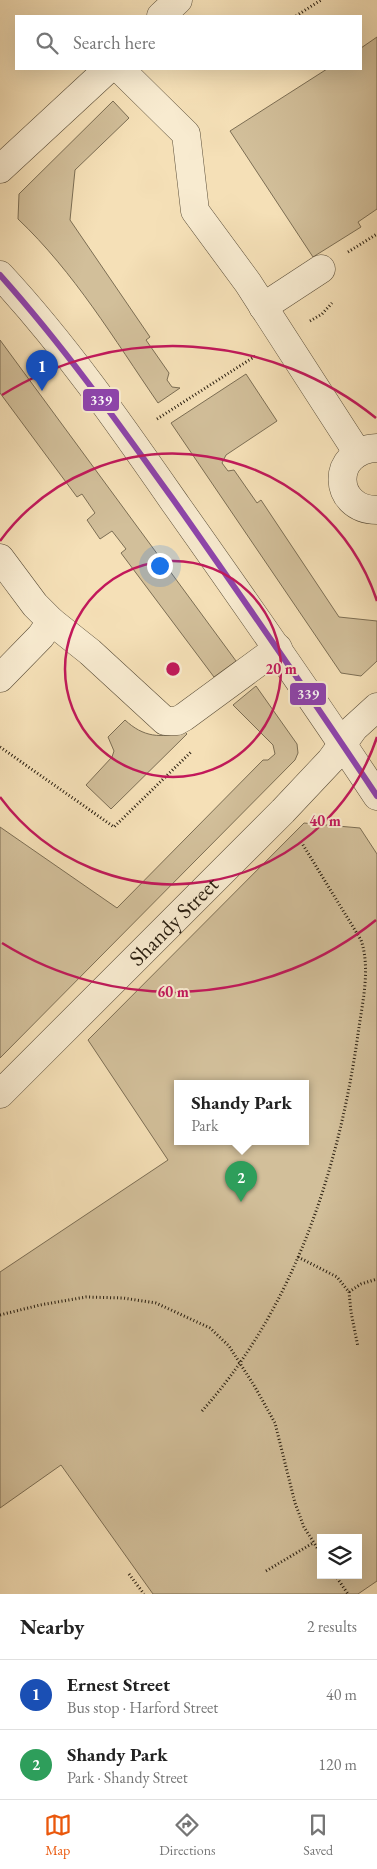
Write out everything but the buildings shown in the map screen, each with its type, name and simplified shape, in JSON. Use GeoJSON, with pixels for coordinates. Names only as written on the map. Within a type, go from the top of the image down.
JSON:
{"type":"FeatureCollection","features":[{"type":"Feature","properties":{"kind":"street"},"geometry":{"type":"LineString","coordinates":[[163,15],[178,0]]}},
{"type":"Feature","properties":{"kind":"street"},"geometry":{"type":"LineString","coordinates":[[0,169],[107,70]]}},
{"type":"Feature","properties":{"kind":"street"},"geometry":{"type":"LineString","coordinates":[[121,70],[186,134],[195,211],[367,450],[349,459],[344,468],[344,489],[356,505],[366,509],[377,510]]}},
{"type":"Feature","properties":{"kind":"street"},"geometry":{"type":"LineString","coordinates":[[263,307],[321,269]]}},
{"type":"Feature","properties":{"kind":"street"},"geometry":{"type":"LineString","coordinates":[[3,285],[64,349],[278,648],[377,796]]}},
{"type":"Feature","properties":{"kind":"street"},"geometry":{"type":"LineString","coordinates":[[0,558],[35,605],[51,621],[90,652],[160,718],[171,722],[184,717],[278,648]]}},
{"type":"Feature","properties":{"kind":"street"},"geometry":{"type":"LineString","coordinates":[[0,678],[41,636],[51,621]]}},
{"type":"Feature","properties":{"kind":"street","name":"Shandy Street"},"geometry":{"type":"LineString","coordinates":[[0,1094],[283,811],[331,760],[354,728],[377,707]]}},
{"type":"Feature","properties":{"kind":"path"},"geometry":{"type":"LineString","coordinates":[[298,15],[321,0]]}},
{"type":"Feature","properties":{"kind":"path"},"geometry":{"type":"LineString","coordinates":[[0,747],[114,827],[192,751]]}},
{"type":"Feature","properties":{"kind":"path"},"geometry":{"type":"LineString","coordinates":[[202,1412],[240,1363],[279,1297],[298,1257],[333,1162],[344,1119],[363,1002],[365,952],[361,940],[283,811]]}},
{"type":"Feature","properties":{"kind":"path"},"geometry":{"type":"LineString","coordinates":[[298,1257],[337,1277],[349,1292],[358,1348]]}},
{"type":"Feature","properties":{"kind":"path"},"geometry":{"type":"LineString","coordinates":[[349,1292],[361,1284],[377,1279]]}},
{"type":"Feature","properties":{"kind":"path"},"geometry":{"type":"LineString","coordinates":[[0,1315],[40,1305],[86,1297],[123,1298],[156,1303],[210,1328],[229,1346],[275,1424],[295,1503],[317,1548]]}},
{"type":"Feature","properties":{"kind":"path"},"geometry":{"type":"LineString","coordinates":[[266,1571],[313,1543]]}},
{"type":"Feature","properties":{"kind":"path"},"geometry":{"type":"LineString","coordinates":[[130,1574],[144,1594]]}},
{"type":"Feature","properties":{"kind":"path"},"geometry":{"type":"LineString","coordinates":[[338,1579],[348,1594]]}},
{"type":"Feature","properties":{"kind":"shaded area"},"geometry":{"type":"Polygon","coordinates":[[[377,37],[377,209],[358,222],[361,227],[313,257],[230,131],[325,70],[362,70],[362,47],[377,37]]]}},
{"type":"Feature","properties":{"kind":"shaded area"},"geometry":{"type":"Polygon","coordinates":[[[113,101],[129,118],[75,170],[70,220],[150,337],[146,340],[169,373],[167,380],[172,387],[180,388],[158,403],[75,284],[38,239],[18,219],[19,194],[113,101]]]}},
{"type":"Feature","properties":{"kind":"shaded area"},"geometry":{"type":"Polygon","coordinates":[[[0,340],[236,661],[214,677],[121,553],[126,549],[112,531],[100,539],[87,520],[95,513],[82,494],[77,497],[0,393],[0,340]]]}},
{"type":"Feature","properties":{"kind":"shaded area"},"geometry":{"type":"Polygon","coordinates":[[[246,374],[277,421],[226,455],[222,463],[228,471],[234,470],[257,503],[261,500],[339,617],[377,621],[377,661],[361,676],[341,673],[171,423],[246,374]]]}},
{"type":"Feature","properties":{"kind":"shaded area"},"geometry":{"type":"Polygon","coordinates":[[[256,686],[297,744],[298,753],[295,760],[0,1058],[0,827],[117,908],[263,760],[268,760],[275,754],[273,745],[233,705],[256,686]]]}},
{"type":"Feature","properties":{"kind":"shaded area"},"geometry":{"type":"Polygon","coordinates":[[[125,720],[139,730],[153,735],[176,734],[184,731],[187,734],[111,809],[86,785],[112,757],[114,751],[108,737],[125,720]]]}},
{"type":"Feature","properties":{"kind":"shaded area"},"geometry":{"type":"Polygon","coordinates":[[[304,823],[360,828],[377,854],[377,1581],[358,1594],[153,1594],[61,1465],[0,1508],[0,1272],[168,1160],[88,1040],[304,823]]]}},
{"type":"Feature","properties":{"kind":"transit line","name":"339"},"geometry":{"type":"LineString","coordinates":[[0,275],[49,332],[139,451],[377,796]]}},
{"type":"Feature","properties":{"kind":"place","name":"Ernest Street"},"geometry":{"type":"Point","coordinates":[42,391]}},
{"type":"Feature","properties":{"kind":"place","name":"Shandy Park"},"geometry":{"type":"Point","coordinates":[241,1202]}}]}
